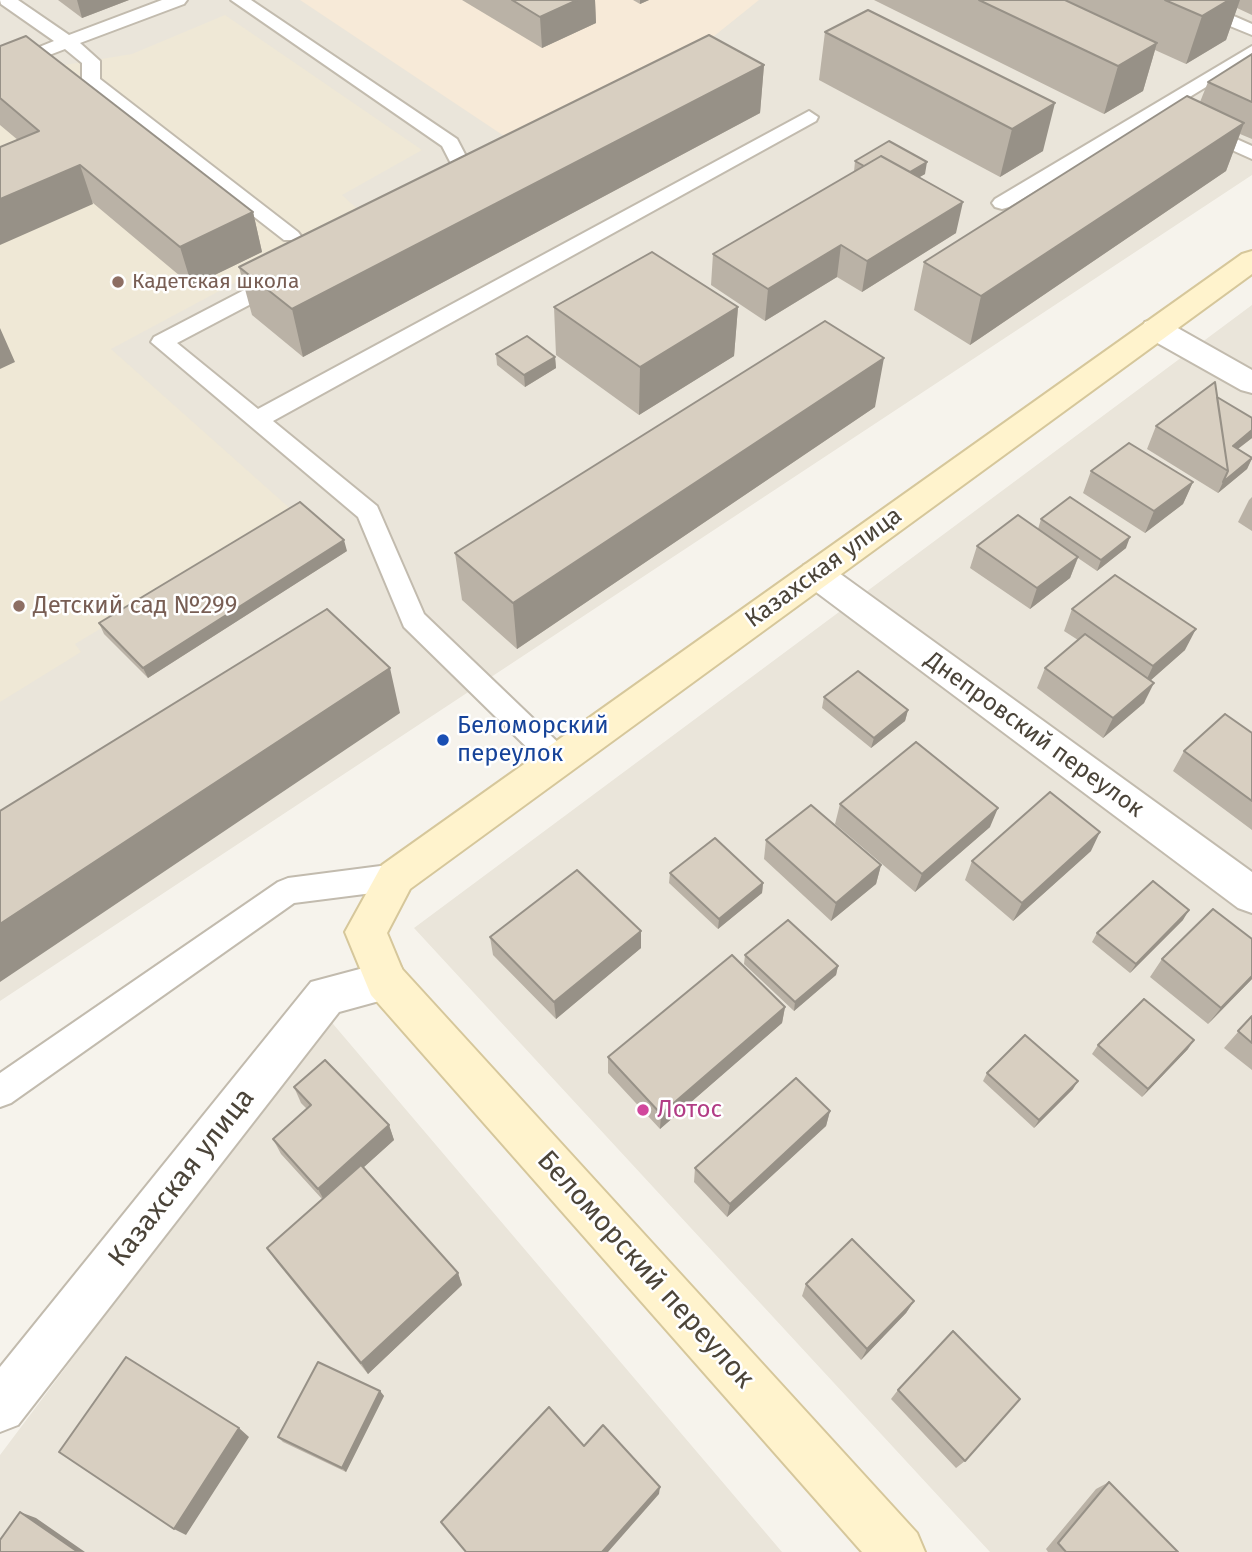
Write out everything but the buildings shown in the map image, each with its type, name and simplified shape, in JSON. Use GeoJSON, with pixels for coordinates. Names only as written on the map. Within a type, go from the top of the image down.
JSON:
{"type":"FeatureCollection","features":[{"type":"Feature","properties":{"kind":"main road","name":"Казахская улица"},"geometry":{"type":"LineString","coordinates":[[396,877],[1252,260]]}},
{"type":"Feature","properties":{"kind":"main road","name":"Беломорский переулок"},"geometry":{"type":"LineString","coordinates":[[396,877],[366,932],[386,981],[898,1552]]}},
{"type":"Feature","properties":{"kind":"street"},"geometry":{"type":"LineString","coordinates":[[1156,329],[1252,383]]}},
{"type":"Feature","properties":{"kind":"street","name":"Днепровский переулок"},"geometry":{"type":"LineString","coordinates":[[817,574],[1252,895]]}},
{"type":"Feature","properties":{"kind":"street","name":"Казахская улица"},"geometry":{"type":"LineString","coordinates":[[0,1407],[326,996],[386,981]]}},
{"type":"Feature","properties":{"kind":"lane"},"geometry":{"type":"LineString","coordinates":[[7,0],[91,61],[91,81],[291,236]]}},
{"type":"Feature","properties":{"kind":"lane"},"geometry":{"type":"LineString","coordinates":[[0,69],[178,0]]}},
{"type":"Feature","properties":{"kind":"lane"},"geometry":{"type":"LineString","coordinates":[[240,0],[450,143],[469,181]]}},
{"type":"Feature","properties":{"kind":"lane"},"geometry":{"type":"LineString","coordinates":[[1182,0],[1252,30]]}},
{"type":"Feature","properties":{"kind":"lane"},"geometry":{"type":"LineString","coordinates":[[1002,203],[1252,51]]}},
{"type":"Feature","properties":{"kind":"lane"},"geometry":{"type":"LineString","coordinates":[[1158,108],[1252,153]]}},
{"type":"Feature","properties":{"kind":"lane"},"geometry":{"type":"LineString","coordinates":[[258,419],[809,117]]}},
{"type":"Feature","properties":{"kind":"lane"},"geometry":{"type":"LineString","coordinates":[[444,194],[493,169]]}},
{"type":"Feature","properties":{"kind":"lane"},"geometry":{"type":"LineString","coordinates":[[297,271],[162,342],[368,512],[413,620],[558,760]]}},
{"type":"Feature","properties":{"kind":"lane"},"geometry":{"type":"LineString","coordinates":[[0,1092],[288,891],[396,877]]}},
{"type":"Feature","properties":{"kind":"shaded area"},"geometry":{"type":"Polygon","coordinates":[[[0,0],[1252,0],[1252,175],[0,1001],[0,0]]]}},
{"type":"Feature","properties":{"kind":"shaded area"},"geometry":{"type":"Polygon","coordinates":[[[300,0],[759,0],[698,49],[513,142],[300,0]]]}},
{"type":"Feature","properties":{"kind":"shaded area","name":"Кадетская школа"},"geometry":{"type":"Polygon","coordinates":[[[225,15],[422,150],[342,195],[363,214],[111,349],[294,512],[75,644],[81,652],[0,702],[0,83],[34,70],[132,54],[225,15]]]}},
{"type":"Feature","properties":{"kind":"shaded area"},"geometry":{"type":"Polygon","coordinates":[[[1252,305],[1252,1552],[990,1552],[414,928],[1252,305]]]}},
{"type":"Feature","properties":{"kind":"shaded area"},"geometry":{"type":"Polygon","coordinates":[[[328,1018],[782,1552],[0,1552],[0,1455],[328,1018]]]}},
{"type":"Feature","properties":{"kind":"place","name":"Кадетская школа"},"geometry":{"type":"Point","coordinates":[118,282]}},
{"type":"Feature","properties":{"kind":"place","name":"Детский сад №299"},"geometry":{"type":"Point","coordinates":[19,606]}},
{"type":"Feature","properties":{"kind":"place","name":"Беломорский переулок"},"geometry":{"type":"Point","coordinates":[443,740]}},
{"type":"Feature","properties":{"kind":"place","name":"Лотос"},"geometry":{"type":"Point","coordinates":[643,1110]}}]}
